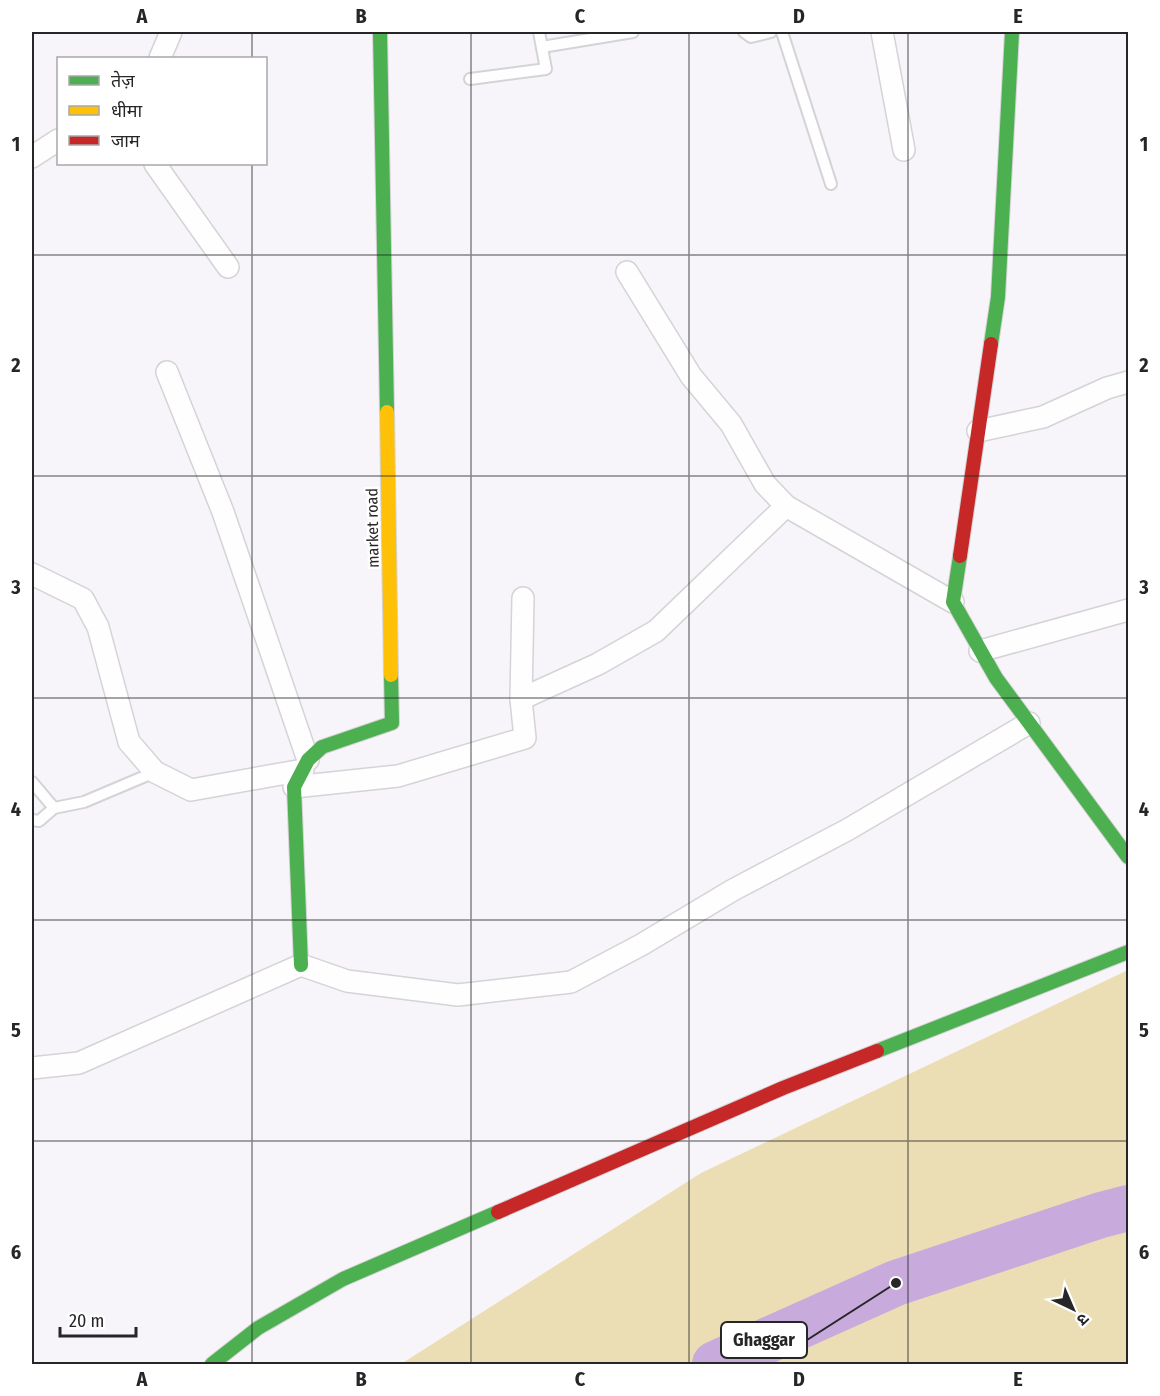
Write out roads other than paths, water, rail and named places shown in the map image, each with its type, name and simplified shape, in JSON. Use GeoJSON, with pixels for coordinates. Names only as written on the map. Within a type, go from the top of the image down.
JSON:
{"type":"FeatureCollection","features":[{"type":"Feature","properties":{"kind":"street"},"geometry":{"type":"LineString","coordinates":[[160,57],[171,32]]}},
{"type":"Feature","properties":{"kind":"street","name":"market road"},"geometry":{"type":"LineString","coordinates":[[301,772],[322,747],[392,723],[380,32]]}},
{"type":"Feature","properties":{"kind":"street"},"geometry":{"type":"LineString","coordinates":[[882,32],[904,150]]}},
{"type":"Feature","properties":{"kind":"street"},"geometry":{"type":"LineString","coordinates":[[953,602],[998,297],[1012,32]]}},
{"type":"Feature","properties":{"kind":"street"},"geometry":{"type":"LineString","coordinates":[[32,157],[57,141]]}},
{"type":"Feature","properties":{"kind":"street"},"geometry":{"type":"LineString","coordinates":[[156,165],[228,267]]}},
{"type":"Feature","properties":{"kind":"street"},"geometry":{"type":"LineString","coordinates":[[627,272],[691,376],[730,423],[765,484],[786,506],[953,602],[996,678],[1128,856]]}},
{"type":"Feature","properties":{"kind":"street"},"geometry":{"type":"LineString","coordinates":[[167,372],[223,512],[301,772],[301,965]]}},
{"type":"Feature","properties":{"kind":"street"},"geometry":{"type":"LineString","coordinates":[[978,431],[1043,417],[1107,388],[1128,382]]}},
{"type":"Feature","properties":{"kind":"street"},"geometry":{"type":"LineString","coordinates":[[521,699],[598,664],[656,631],[786,506]]}},
{"type":"Feature","properties":{"kind":"street"},"geometry":{"type":"LineString","coordinates":[[32,574],[83,600],[98,627],[129,742],[155,772],[191,790],[301,772],[398,776],[525,738],[521,699],[523,598]]}},
{"type":"Feature","properties":{"kind":"street"},"geometry":{"type":"LineString","coordinates":[[980,651],[1128,610]]}},
{"type":"Feature","properties":{"kind":"street"},"geometry":{"type":"LineString","coordinates":[[32,1068],[79,1063],[301,965],[347,981],[458,995],[571,982],[641,945],[733,890],[847,830],[1029,723]]}},
{"type":"Feature","properties":{"kind":"street"},"geometry":{"type":"LineString","coordinates":[[212,1365],[258,1328],[343,1279],[783,1088],[1128,952]]}},
{"type":"Feature","properties":{"kind":"lane"},"geometry":{"type":"LineString","coordinates":[[470,79],[546,69],[540,32]]}},
{"type":"Feature","properties":{"kind":"lane"},"geometry":{"type":"LineString","coordinates":[[542,47],[633,32]]}},
{"type":"Feature","properties":{"kind":"lane"},"geometry":{"type":"LineString","coordinates":[[744,32],[751,37],[771,32]]}},
{"type":"Feature","properties":{"kind":"lane"},"geometry":{"type":"LineString","coordinates":[[782,32],[831,184]]}},
{"type":"Feature","properties":{"kind":"lane"},"geometry":{"type":"LineString","coordinates":[[32,820],[39,821],[54,808],[84,802],[155,772]]}},
{"type":"Feature","properties":{"kind":"lane"},"geometry":{"type":"LineString","coordinates":[[32,782],[54,808]]}},
{"type":"Feature","properties":{"kind":"waterway"},"geometry":{"type":"LineString","coordinates":[[715,1364],[896,1283],[1128,1208]]}},
{"type":"Feature","properties":{"kind":"place","name":"Ghaggar"},"geometry":{"type":"Point","coordinates":[896,1283]}}]}
